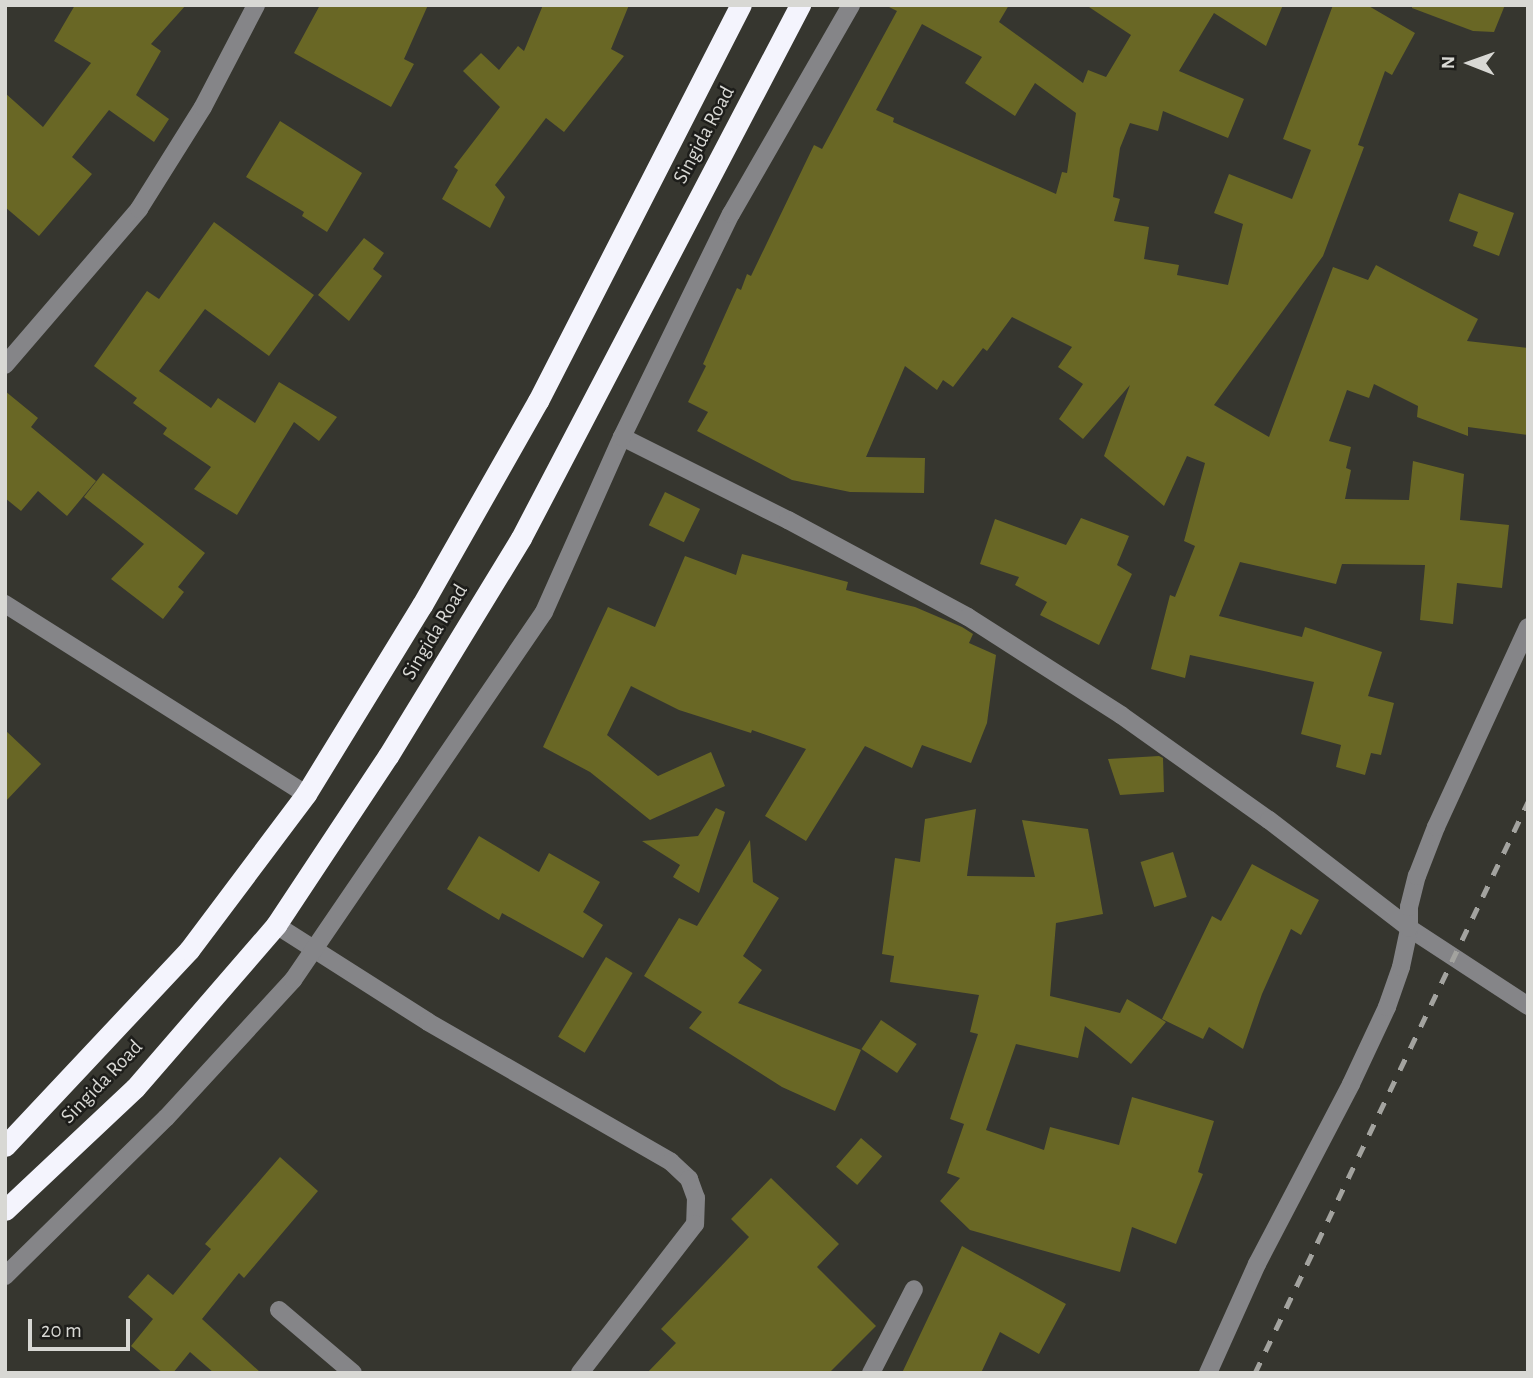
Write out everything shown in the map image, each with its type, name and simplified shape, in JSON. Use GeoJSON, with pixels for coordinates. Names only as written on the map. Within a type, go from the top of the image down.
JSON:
{"type":"FeatureCollection","features":[{"type":"Feature","properties":{"kind":"highway","name":"Singida Road"},"geometry":{"type":"LineString","coordinates":[[5,1146],[189,950],[306,794],[422,605],[538,401],[741,5]]}},
{"type":"Feature","properties":{"kind":"highway","name":"Singida Road"},"geometry":{"type":"LineString","coordinates":[[5,1210],[135,1088],[276,925],[388,756],[521,538],[800,5]]}},
{"type":"Feature","properties":{"kind":"street"},"geometry":{"type":"LineString","coordinates":[[5,365],[139,209],[203,107],[256,5]]}},
{"type":"Feature","properties":{"kind":"street"},"geometry":{"type":"LineString","coordinates":[[5,1276],[166,1118],[293,980],[544,612],[622,437],[731,214],[851,5]]}},
{"type":"Feature","properties":{"kind":"street"},"geometry":{"type":"LineString","coordinates":[[622,437],[788,520],[968,617],[1121,715],[1269,820],[1409,928],[1528,1006]]}},
{"type":"Feature","properties":{"kind":"street"},"geometry":{"type":"LineString","coordinates":[[5,604],[306,794]]}},
{"type":"Feature","properties":{"kind":"street"},"geometry":{"type":"LineString","coordinates":[[1208,1373],[1257,1264],[1387,1007],[1401,967],[1409,928],[1409,907],[1436,827],[1528,627]]}},
{"type":"Feature","properties":{"kind":"street"},"geometry":{"type":"LineString","coordinates":[[276,925],[428,1022],[671,1162],[690,1179],[696,1198],[695,1224],[580,1373]]}},
{"type":"Feature","properties":{"kind":"street"},"geometry":{"type":"LineString","coordinates":[[871,1373],[914,1289]]}},
{"type":"Feature","properties":{"kind":"street"},"geometry":{"type":"LineString","coordinates":[[279,1310],[353,1373]]}},
{"type":"Feature","properties":{"kind":"building"},"geometry":{"type":"Polygon","coordinates":[[[75,5],[186,5],[151,44],[161,51],[136,95],[169,119],[154,142],[109,110],[72,157],[92,174],[39,236],[5,207],[5,93],[43,127],[91,63],[54,41],[75,5]]]}},
{"type":"Feature","properties":{"kind":"building"},"geometry":{"type":"Polygon","coordinates":[[[320,5],[428,5],[404,59],[414,64],[391,107],[294,53],[320,5]]]}},
{"type":"Feature","properties":{"kind":"building"},"geometry":{"type":"Polygon","coordinates":[[[543,5],[629,5],[611,49],[624,56],[564,132],[546,118],[495,185],[505,197],[490,228],[442,199],[458,170],[454,167],[500,107],[463,71],[481,53],[499,70],[518,46],[524,51],[543,5]]]}},
{"type":"Feature","properties":{"kind":"building"},"geometry":{"type":"Polygon","coordinates":[[[885,5],[1009,5],[999,22],[1083,83],[1088,70],[1106,77],[1131,35],[1086,5],[1283,5],[1266,46],[1214,13],[1179,71],[1244,99],[1228,138],[1163,111],[1158,131],[1130,123],[1120,148],[1113,197],[1120,199],[1114,221],[1149,227],[1144,259],[1179,265],[1177,275],[1228,285],[1243,224],[1214,213],[1229,174],[1292,199],[1311,150],[1283,139],[1333,5],[1367,5],[1415,33],[1392,75],[1385,71],[1358,145],[1364,147],[1323,256],[1214,405],[1269,437],[1333,267],[1368,280],[1376,265],[1478,319],[1467,341],[1528,348],[1528,435],[1468,427],[1468,436],[1417,417],[1418,406],[1374,384],[1369,398],[1347,390],[1329,441],[1351,447],[1346,468],[1351,470],[1345,499],[1409,500],[1413,461],[1464,474],[1460,520],[1509,525],[1502,588],[1457,583],[1453,624],[1420,620],[1425,565],[1342,564],[1336,584],[1240,562],[1219,616],[1302,637],[1305,627],[1382,652],[1368,696],[1394,703],[1381,755],[1371,753],[1365,775],[1336,767],[1341,745],[1301,734],[1314,682],[1190,655],[1185,678],[1151,669],[1170,595],[1175,597],[1195,546],[1184,541],[1205,463],[1187,456],[1164,506],[1104,456],[1130,385],[1083,439],[1059,419],[1083,384],[1058,367],[1072,347],[1012,317],[987,351],[983,348],[953,387],[943,380],[937,390],[905,366],[866,457],[925,458],[924,493],[850,492],[792,480],[697,431],[708,412],[688,402],[706,366],[703,364],[737,288],[741,290],[747,274],[751,276],[814,145],[822,149],[897,11],[885,5]],[[922,24],[876,110],[894,118],[893,122],[1056,194],[1062,172],[1067,173],[1076,113],[1035,83],[1015,116],[965,83],[982,57],[922,24]]]}},
{"type":"Feature","properties":{"kind":"building"},"geometry":{"type":"Polygon","coordinates":[[[1412,5],[1505,5],[1494,32],[1473,31],[1412,8],[1412,5]]]}},
{"type":"Feature","properties":{"kind":"building"},"geometry":{"type":"Polygon","coordinates":[[[280,121],[362,173],[327,232],[302,216],[304,212],[246,177],[280,121]]]}},
{"type":"Feature","properties":{"kind":"building"},"geometry":{"type":"Polygon","coordinates":[[[1459,193],[1514,213],[1499,256],[1473,246],[1478,232],[1449,221],[1459,193]]]}},
{"type":"Feature","properties":{"kind":"building"},"geometry":{"type":"Polygon","coordinates":[[[214,222],[314,295],[269,356],[205,309],[159,371],[211,408],[218,398],[255,423],[279,382],[337,417],[319,441],[294,422],[237,515],[194,489],[211,467],[163,434],[167,428],[133,403],[137,398],[94,366],[147,291],[159,299],[214,222]]]}},
{"type":"Feature","properties":{"kind":"building"},"geometry":{"type":"Polygon","coordinates":[[[364,238],[384,253],[373,269],[382,276],[349,321],[318,295],[364,238]]]}},
{"type":"Feature","properties":{"kind":"building"},"geometry":{"type":"Polygon","coordinates":[[[5,391],[38,418],[31,427],[96,481],[67,516],[38,491],[21,511],[5,498],[5,391]]]}},
{"type":"Feature","properties":{"kind":"building"},"geometry":{"type":"Polygon","coordinates":[[[103,473],[205,553],[178,587],[184,592],[163,619],[111,579],[144,544],[84,497],[103,473]]]}},
{"type":"Feature","properties":{"kind":"building"},"geometry":{"type":"Polygon","coordinates":[[[665,492],[700,509],[684,542],[649,525],[665,492]]]}},
{"type":"Feature","properties":{"kind":"building"},"geometry":{"type":"Polygon","coordinates":[[[1081,518],[1129,536],[1117,565],[1132,574],[1099,645],[1040,615],[1047,602],[1015,585],[1019,577],[980,564],[995,519],[1066,545],[1081,518]]]}},
{"type":"Feature","properties":{"kind":"building"},"geometry":{"type":"Polygon","coordinates":[[[742,554],[848,582],[846,590],[915,607],[973,634],[969,643],[996,655],[987,723],[971,763],[922,745],[912,768],[865,746],[806,841],[765,816],[806,749],[752,730],[751,733],[679,710],[631,686],[607,735],[658,776],[711,752],[725,786],[650,820],[590,772],[543,747],[608,607],[655,627],[685,556],[736,575],[742,554]]]}},
{"type":"Feature","properties":{"kind":"building"},"geometry":{"type":"Polygon","coordinates":[[[5,730],[41,764],[5,802],[5,730]]]}},
{"type":"Feature","properties":{"kind":"building"},"geometry":{"type":"Polygon","coordinates":[[[1163,758],[1164,792],[1120,795],[1108,759],[1163,758]]]}},
{"type":"Feature","properties":{"kind":"building"},"geometry":{"type":"Polygon","coordinates":[[[716,808],[725,812],[699,893],[673,877],[680,865],[642,841],[698,836],[716,808]]]}},
{"type":"Feature","properties":{"kind":"building"},"geometry":{"type":"Polygon","coordinates":[[[976,809],[967,876],[1035,877],[1022,820],[1088,829],[1103,914],[1056,923],[1050,996],[1120,1013],[1127,999],[1166,1022],[1131,1064],[1085,1026],[1078,1058],[1016,1044],[986,1130],[1044,1150],[1050,1127],[1119,1145],[1132,1097],[1214,1121],[1198,1172],[1203,1174],[1176,1244],[1132,1227],[1120,1272],[970,1230],[940,1201],[960,1178],[947,1173],[964,1124],[950,1119],[978,1034],[970,1032],[979,995],[890,982],[894,956],[882,954],[895,858],[920,862],[925,819],[976,809]]]}},
{"type":"Feature","properties":{"kind":"building"},"geometry":{"type":"Polygon","coordinates":[[[479,836],[539,872],[549,853],[600,882],[583,912],[603,925],[583,958],[502,913],[499,920],[447,889],[479,836]]]}},
{"type":"Feature","properties":{"kind":"building"},"geometry":{"type":"Polygon","coordinates":[[[750,840],[753,882],[779,898],[743,956],[762,970],[738,1003],[861,1050],[835,1111],[782,1087],[689,1028],[702,1012],[644,976],[679,918],[697,926],[750,840]]]}},
{"type":"Feature","properties":{"kind":"building"},"geometry":{"type":"Polygon","coordinates":[[[1173,852],[1187,897],[1154,907],[1140,862],[1173,852]]]}},
{"type":"Feature","properties":{"kind":"building"},"geometry":{"type":"Polygon","coordinates":[[[1252,864],[1319,900],[1301,935],[1291,929],[1262,994],[1243,1049],[1209,1027],[1203,1039],[1162,1019],[1212,916],[1221,921],[1252,864]]]}},
{"type":"Feature","properties":{"kind":"building"},"geometry":{"type":"Polygon","coordinates":[[[606,957],[633,973],[585,1053],[558,1037],[606,957]]]}},
{"type":"Feature","properties":{"kind":"building"},"geometry":{"type":"Polygon","coordinates":[[[881,1020],[917,1044],[897,1073],[861,1049],[881,1020]]]}},
{"type":"Feature","properties":{"kind":"building"},"geometry":{"type":"Polygon","coordinates":[[[861,1138],[882,1156],[857,1185],[836,1167],[861,1138]]]}},
{"type":"Feature","properties":{"kind":"building"},"geometry":{"type":"Polygon","coordinates":[[[280,1157],[318,1191],[244,1278],[239,1273],[202,1319],[261,1373],[214,1373],[190,1352],[173,1373],[163,1373],[131,1346],[153,1319],[128,1297],[148,1274],[173,1295],[211,1249],[205,1244],[280,1157]]]}},
{"type":"Feature","properties":{"kind":"building"},"geometry":{"type":"Polygon","coordinates":[[[771,1178],[839,1244],[817,1267],[876,1326],[829,1373],[647,1373],[676,1343],[661,1329],[749,1237],[731,1219],[771,1178]]]}},
{"type":"Feature","properties":{"kind":"building"},"geometry":{"type":"Polygon","coordinates":[[[962,1246],[1066,1304],[1039,1354],[1000,1332],[981,1373],[902,1373],[962,1246]]]}},
{"type":"Feature","properties":{"kind":"railway"},"geometry":{"type":"LineString","coordinates":[[1255,1373],[1528,802]]}}]}
